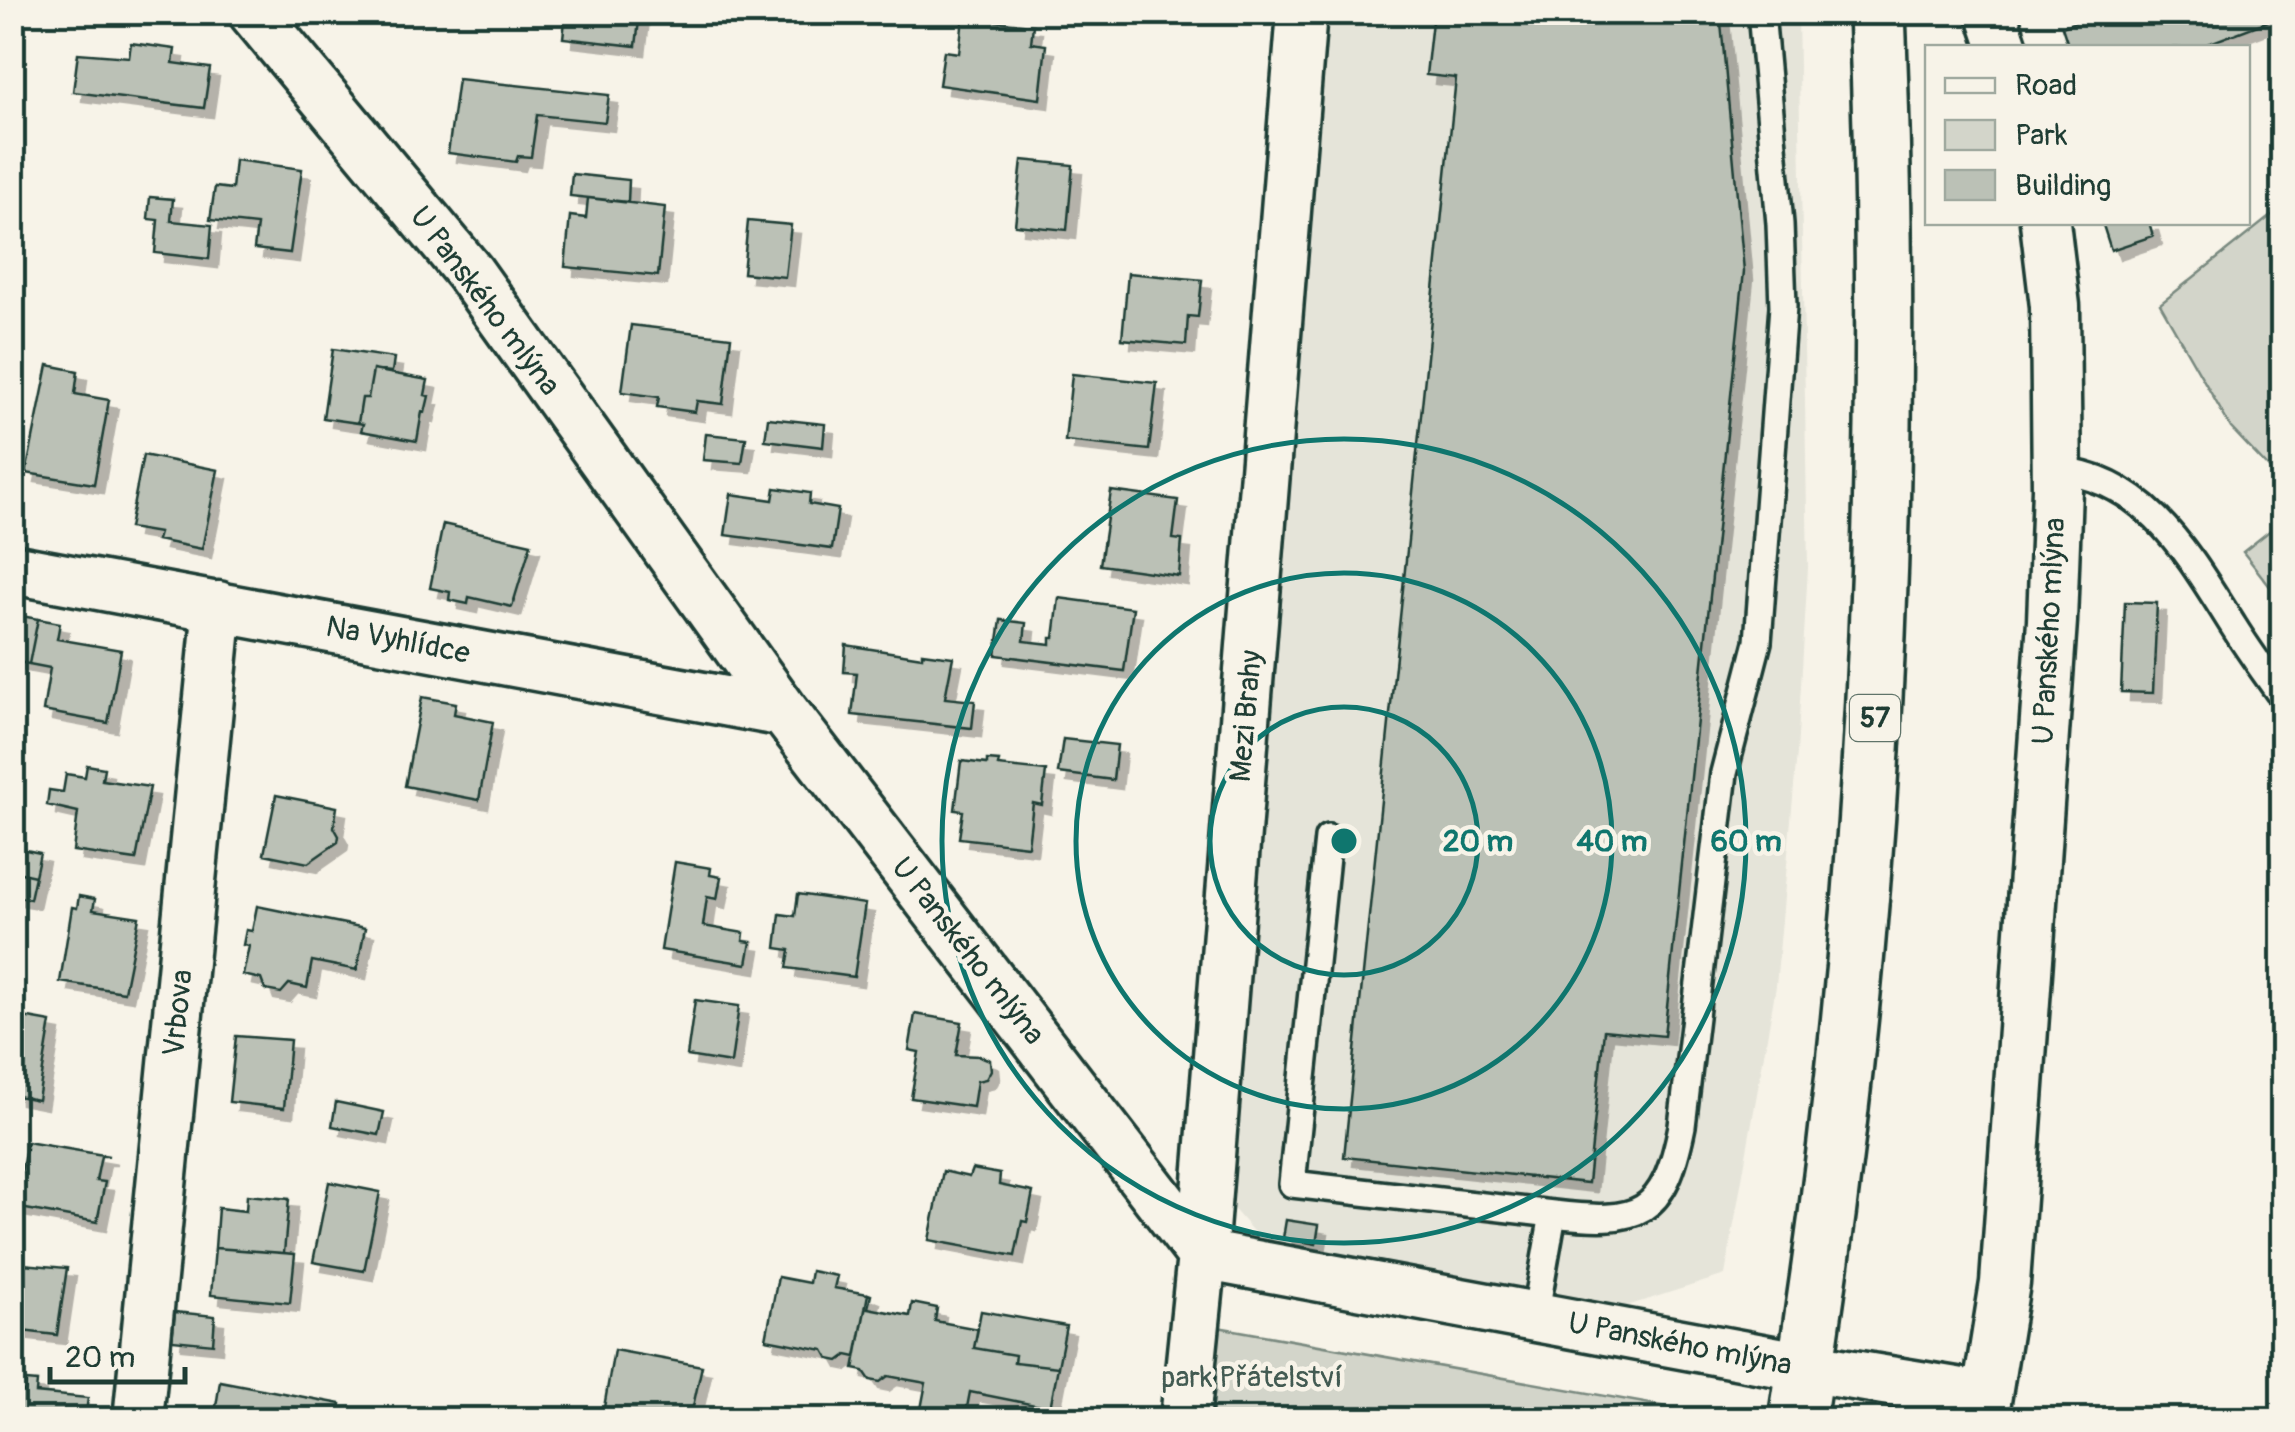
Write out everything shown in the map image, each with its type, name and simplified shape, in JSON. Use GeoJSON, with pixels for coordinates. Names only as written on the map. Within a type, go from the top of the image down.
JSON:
{"type":"FeatureCollection","features":[{"type":"Feature","properties":{"kind":"main road","name":"57"},"geometry":{"type":"LineString","coordinates":[[1801,1393],[1826,1239],[1846,1072],[1877,680],[1886,280],[1877,12]]}},
{"type":"Feature","properties":{"kind":"street","name":"U Panského mlýna"},"geometry":{"type":"LineString","coordinates":[[253,12],[469,272],[784,712],[1202,1255],[1536,1317],[1801,1393],[1984,1408],[2005,1283],[2052,621],[2057,471],[2055,306],[2045,225]]}},
{"type":"Feature","properties":{"kind":"street","name":"Mezi Brahy"},"geometry":{"type":"LineString","coordinates":[[1185,1420],[1202,1255],[1302,12]]}},
{"type":"Feature","properties":{"kind":"street"},"geometry":{"type":"LineString","coordinates":[[1991,12],[2002,45]]}},
{"type":"Feature","properties":{"kind":"street","name":"Na Vyhlídce"},"geometry":{"type":"LineString","coordinates":[[12,569],[784,712]]}},
{"type":"Feature","properties":{"kind":"street","name":"Vrbova"},"geometry":{"type":"LineString","coordinates":[[138,1420],[218,606]]}},
{"type":"Feature","properties":{"kind":"lane"},"geometry":{"type":"LineString","coordinates":[[1328,838],[1292,1184],[1616,1219],[1635,1213],[1652,1200],[1665,1183],[1682,1126],[1724,773],[1758,642],[1783,306],[1762,12]]}},
{"type":"Feature","properties":{"kind":"lane"},"geometry":{"type":"LineString","coordinates":[[2057,471],[2083,473],[2108,484],[2174,535],[2282,697]]}},
{"type":"Feature","properties":{"kind":"lane"},"geometry":{"type":"LineString","coordinates":[[1536,1317],[1552,1214]]}},
{"type":"Feature","properties":{"kind":"shaded area"},"geometry":{"type":"Polygon","coordinates":[[[1315,13],[1798,13],[1808,568],[1797,753],[1776,986],[1725,1275],[1605,1313],[1266,1246],[1223,1197],[1315,13]]]}},
{"type":"Feature","properties":{"kind":"green space"},"geometry":{"type":"Polygon","coordinates":[[[2282,207],[2282,482],[2231,428],[2160,304],[2282,207]]]}},
{"type":"Feature","properties":{"kind":"green space"},"geometry":{"type":"Polygon","coordinates":[[[2282,521],[2282,602],[2243,552],[2282,521]]]}},
{"type":"Feature","properties":{"kind":"green space","name":"park Přátelství"},"geometry":{"type":"Polygon","coordinates":[[[1212,1326],[1695,1412],[1694,1420],[1202,1420],[1212,1326]]]}},
{"type":"Feature","properties":{"kind":"building"},"geometry":{"type":"Polygon","coordinates":[[[566,12],[640,12],[636,46],[563,38],[566,12]]]}},
{"type":"Feature","properties":{"kind":"building"},"geometry":{"type":"Polygon","coordinates":[[[1433,12],[1720,12],[1744,271],[1664,1036],[1604,1030],[1588,1183],[1344,1157],[1456,78],[1426,75],[1433,12]]]}},
{"type":"Feature","properties":{"kind":"building"},"geometry":{"type":"Polygon","coordinates":[[[2101,12],[2282,12],[2282,16],[2205,45],[2068,45],[2062,27],[2101,12]]]}},
{"type":"Feature","properties":{"kind":"building"},"geometry":{"type":"Polygon","coordinates":[[[963,18],[1033,25],[1031,43],[1046,45],[1040,99],[939,85],[944,51],[959,53],[963,18]]]}},
{"type":"Feature","properties":{"kind":"building"},"geometry":{"type":"Polygon","coordinates":[[[131,43],[175,49],[173,63],[210,68],[204,108],[73,92],[78,53],[129,57],[131,43]]]}},
{"type":"Feature","properties":{"kind":"building"},"geometry":{"type":"Polygon","coordinates":[[[458,79],[609,95],[605,122],[537,115],[531,157],[518,156],[516,162],[448,153],[458,79]]]}},
{"type":"Feature","properties":{"kind":"building"},"geometry":{"type":"Polygon","coordinates":[[[235,160],[302,169],[290,253],[254,249],[257,225],[210,220],[215,187],[232,189],[235,160]]]}},
{"type":"Feature","properties":{"kind":"building"},"geometry":{"type":"Polygon","coordinates":[[[1022,160],[1073,165],[1067,230],[1015,225],[1022,160]]]}},
{"type":"Feature","properties":{"kind":"building"},"geometry":{"type":"Polygon","coordinates":[[[572,174],[629,180],[628,202],[570,196],[572,174]]]}},
{"type":"Feature","properties":{"kind":"building"},"geometry":{"type":"Polygon","coordinates":[[[150,197],[173,199],[171,221],[212,225],[209,259],[155,253],[158,220],[148,219],[150,197]]]}},
{"type":"Feature","properties":{"kind":"building"},"geometry":{"type":"Polygon","coordinates":[[[588,198],[665,207],[658,276],[565,267],[570,216],[586,218],[588,198]]]}},
{"type":"Feature","properties":{"kind":"building"},"geometry":{"type":"Polygon","coordinates":[[[748,221],[791,225],[785,277],[743,273],[748,221]]]}},
{"type":"Feature","properties":{"kind":"building"},"geometry":{"type":"Polygon","coordinates":[[[2103,225],[2150,225],[2153,236],[2111,250],[2103,225]]]}},
{"type":"Feature","properties":{"kind":"building"},"geometry":{"type":"Polygon","coordinates":[[[1128,273],[1202,280],[1198,317],[1188,316],[1186,345],[1122,339],[1128,273]]]}},
{"type":"Feature","properties":{"kind":"building"},"geometry":{"type":"Polygon","coordinates":[[[631,325],[731,337],[723,404],[697,401],[695,412],[657,407],[659,397],[622,392],[631,325]]]}},
{"type":"Feature","properties":{"kind":"building"},"geometry":{"type":"Polygon","coordinates":[[[333,349],[394,358],[392,372],[373,370],[358,423],[323,418],[333,349]]]}},
{"type":"Feature","properties":{"kind":"building"},"geometry":{"type":"Polygon","coordinates":[[[48,365],[78,371],[75,394],[109,400],[94,484],[26,473],[48,365]]]}},
{"type":"Feature","properties":{"kind":"building"},"geometry":{"type":"Polygon","coordinates":[[[373,370],[428,380],[425,395],[429,396],[417,441],[361,431],[363,424],[358,423],[362,398],[368,398],[373,370]]]}},
{"type":"Feature","properties":{"kind":"building"},"geometry":{"type":"Polygon","coordinates":[[[1072,374],[1157,383],[1149,450],[1065,441],[1072,374]]]}},
{"type":"Feature","properties":{"kind":"building"},"geometry":{"type":"Polygon","coordinates":[[[768,418],[825,424],[823,447],[765,440],[768,418]]]}},
{"type":"Feature","properties":{"kind":"building"},"geometry":{"type":"Polygon","coordinates":[[[706,434],[746,438],[742,463],[703,460],[706,434]]]}},
{"type":"Feature","properties":{"kind":"building"},"geometry":{"type":"Polygon","coordinates":[[[143,455],[218,470],[202,549],[157,540],[159,533],[129,528],[143,455]]]}},
{"type":"Feature","properties":{"kind":"building"},"geometry":{"type":"Polygon","coordinates":[[[775,488],[810,493],[809,504],[838,509],[832,549],[725,535],[731,494],[773,500],[775,488]]]}},
{"type":"Feature","properties":{"kind":"building"},"geometry":{"type":"Polygon","coordinates":[[[1111,491],[1178,500],[1173,539],[1182,540],[1179,576],[1100,565],[1111,491]]]}},
{"type":"Feature","properties":{"kind":"building"},"geometry":{"type":"Polygon","coordinates":[[[443,524],[531,544],[512,607],[469,597],[468,604],[449,600],[450,592],[430,588],[443,524]]]}},
{"type":"Feature","properties":{"kind":"building"},"geometry":{"type":"Polygon","coordinates":[[[1059,598],[1133,608],[1124,671],[996,655],[1001,620],[1026,623],[1024,641],[1051,644],[1059,598]]]}},
{"type":"Feature","properties":{"kind":"building"},"geometry":{"type":"Polygon","coordinates":[[[2125,602],[2157,603],[2153,693],[2121,692],[2125,602]]]}},
{"type":"Feature","properties":{"kind":"building"},"geometry":{"type":"Polygon","coordinates":[[[16,615],[38,619],[29,664],[12,661],[16,615]]]}},
{"type":"Feature","properties":{"kind":"building"},"geometry":{"type":"Polygon","coordinates":[[[38,619],[60,623],[57,639],[121,650],[108,723],[43,711],[50,668],[29,664],[38,619]]]}},
{"type":"Feature","properties":{"kind":"building"},"geometry":{"type":"Polygon","coordinates":[[[846,645],[922,657],[922,653],[953,657],[945,698],[975,701],[972,728],[852,715],[857,673],[844,672],[846,645]]]}},
{"type":"Feature","properties":{"kind":"building"},"geometry":{"type":"Polygon","coordinates":[[[422,697],[456,703],[454,714],[493,722],[479,800],[405,786],[422,697]]]}},
{"type":"Feature","properties":{"kind":"building"},"geometry":{"type":"Polygon","coordinates":[[[1063,739],[1117,745],[1113,780],[1058,773],[1063,739]]]}},
{"type":"Feature","properties":{"kind":"building"},"geometry":{"type":"Polygon","coordinates":[[[987,760],[999,761],[998,766],[1046,771],[1042,805],[1033,803],[1028,846],[959,838],[963,811],[955,810],[961,761],[987,764],[987,760]]]}},
{"type":"Feature","properties":{"kind":"building"},"geometry":{"type":"Polygon","coordinates":[[[87,765],[104,768],[102,780],[150,787],[136,860],[73,851],[78,812],[47,805],[49,790],[63,792],[66,774],[85,777],[87,765]]]}},
{"type":"Feature","properties":{"kind":"building"},"geometry":{"type":"Polygon","coordinates":[[[276,795],[337,807],[334,827],[338,842],[308,863],[264,854],[276,795]]]}},
{"type":"Feature","properties":{"kind":"building"},"geometry":{"type":"Polygon","coordinates":[[[12,847],[40,853],[35,876],[12,871],[12,847]]]}},
{"type":"Feature","properties":{"kind":"building"},"geometry":{"type":"Polygon","coordinates":[[[675,862],[711,868],[710,875],[721,877],[717,899],[707,897],[703,926],[744,933],[743,941],[751,942],[747,964],[661,950],[675,862]]]}},
{"type":"Feature","properties":{"kind":"building"},"geometry":{"type":"Polygon","coordinates":[[[12,871],[35,876],[30,899],[12,896],[12,871]]]}},
{"type":"Feature","properties":{"kind":"building"},"geometry":{"type":"Polygon","coordinates":[[[798,894],[865,904],[854,977],[787,968],[790,950],[776,948],[780,914],[795,916],[798,894]]]}},
{"type":"Feature","properties":{"kind":"building"},"geometry":{"type":"Polygon","coordinates":[[[79,896],[95,899],[93,910],[139,917],[124,992],[60,982],[72,907],[77,908],[79,896]]]}},
{"type":"Feature","properties":{"kind":"building"},"geometry":{"type":"Polygon","coordinates":[[[257,906],[365,928],[357,970],[312,961],[307,988],[289,984],[281,993],[265,990],[261,979],[243,975],[249,946],[243,945],[246,930],[252,931],[257,906]]]}},
{"type":"Feature","properties":{"kind":"building"},"geometry":{"type":"Polygon","coordinates":[[[695,1000],[739,1006],[731,1063],[687,1056],[695,1000]]]}},
{"type":"Feature","properties":{"kind":"building"},"geometry":{"type":"Polygon","coordinates":[[[915,1014],[962,1022],[956,1055],[990,1060],[991,1070],[986,1079],[977,1081],[973,1107],[911,1098],[919,1052],[909,1050],[915,1014]]]}},
{"type":"Feature","properties":{"kind":"building"},"geometry":{"type":"Polygon","coordinates":[[[12,1015],[51,1022],[38,1100],[12,1095],[12,1015]]]}},
{"type":"Feature","properties":{"kind":"building"},"geometry":{"type":"Polygon","coordinates":[[[236,1036],[290,1040],[284,1108],[229,1102],[236,1036]]]}},
{"type":"Feature","properties":{"kind":"building"},"geometry":{"type":"Polygon","coordinates":[[[336,1102],[384,1112],[379,1135],[332,1126],[336,1102]]]}},
{"type":"Feature","properties":{"kind":"building"},"geometry":{"type":"Polygon","coordinates":[[[27,1142],[109,1156],[101,1156],[96,1181],[105,1182],[97,1222],[15,1207],[27,1142]]]}},
{"type":"Feature","properties":{"kind":"building"},"geometry":{"type":"Polygon","coordinates":[[[972,1169],[1000,1174],[999,1185],[1033,1192],[1015,1256],[929,1240],[943,1171],[969,1177],[972,1169]]]}},
{"type":"Feature","properties":{"kind":"building"},"geometry":{"type":"Polygon","coordinates":[[[329,1182],[380,1192],[364,1271],[313,1262],[329,1182]]]}},
{"type":"Feature","properties":{"kind":"building"},"geometry":{"type":"Polygon","coordinates":[[[247,1195],[289,1199],[284,1253],[215,1248],[218,1208],[246,1211],[247,1195]]]}},
{"type":"Feature","properties":{"kind":"building"},"geometry":{"type":"Polygon","coordinates":[[[1286,1220],[1319,1225],[1316,1244],[1283,1238],[1286,1220]]]}},
{"type":"Feature","properties":{"kind":"building"},"geometry":{"type":"Polygon","coordinates":[[[215,1248],[295,1254],[290,1303],[211,1295],[215,1248]]]}},
{"type":"Feature","properties":{"kind":"building"},"geometry":{"type":"Polygon","coordinates":[[[12,1263],[67,1268],[57,1335],[12,1330],[12,1263]]]}},
{"type":"Feature","properties":{"kind":"building"},"geometry":{"type":"Polygon","coordinates":[[[811,1271],[837,1276],[834,1288],[868,1294],[856,1357],[829,1359],[824,1350],[766,1339],[778,1277],[809,1283],[811,1271]]]}},
{"type":"Feature","properties":{"kind":"building"},"geometry":{"type":"Polygon","coordinates":[[[868,1294],[868,1308],[910,1316],[912,1303],[937,1308],[935,1321],[978,1329],[974,1348],[1015,1355],[1014,1362],[1058,1367],[1050,1408],[970,1392],[965,1418],[921,1409],[926,1383],[888,1376],[880,1382],[870,1380],[864,1371],[854,1369],[868,1294]]]}},
{"type":"Feature","properties":{"kind":"building"},"geometry":{"type":"Polygon","coordinates":[[[981,1311],[1066,1326],[1058,1367],[1014,1362],[1015,1355],[974,1348],[981,1311]]]}},
{"type":"Feature","properties":{"kind":"building"},"geometry":{"type":"Polygon","coordinates":[[[175,1312],[215,1316],[213,1344],[172,1340],[175,1312]]]}},
{"type":"Feature","properties":{"kind":"building"},"geometry":{"type":"Polygon","coordinates":[[[614,1350],[702,1366],[690,1420],[602,1419],[614,1350]]]}},
{"type":"Feature","properties":{"kind":"building"},"geometry":{"type":"Polygon","coordinates":[[[26,1381],[37,1382],[36,1393],[88,1398],[85,1420],[15,1420],[18,1391],[25,1392],[26,1381]]]}},
{"type":"Feature","properties":{"kind":"building"},"geometry":{"type":"Polygon","coordinates":[[[220,1381],[341,1404],[338,1420],[214,1420],[220,1381]]]}}]}
